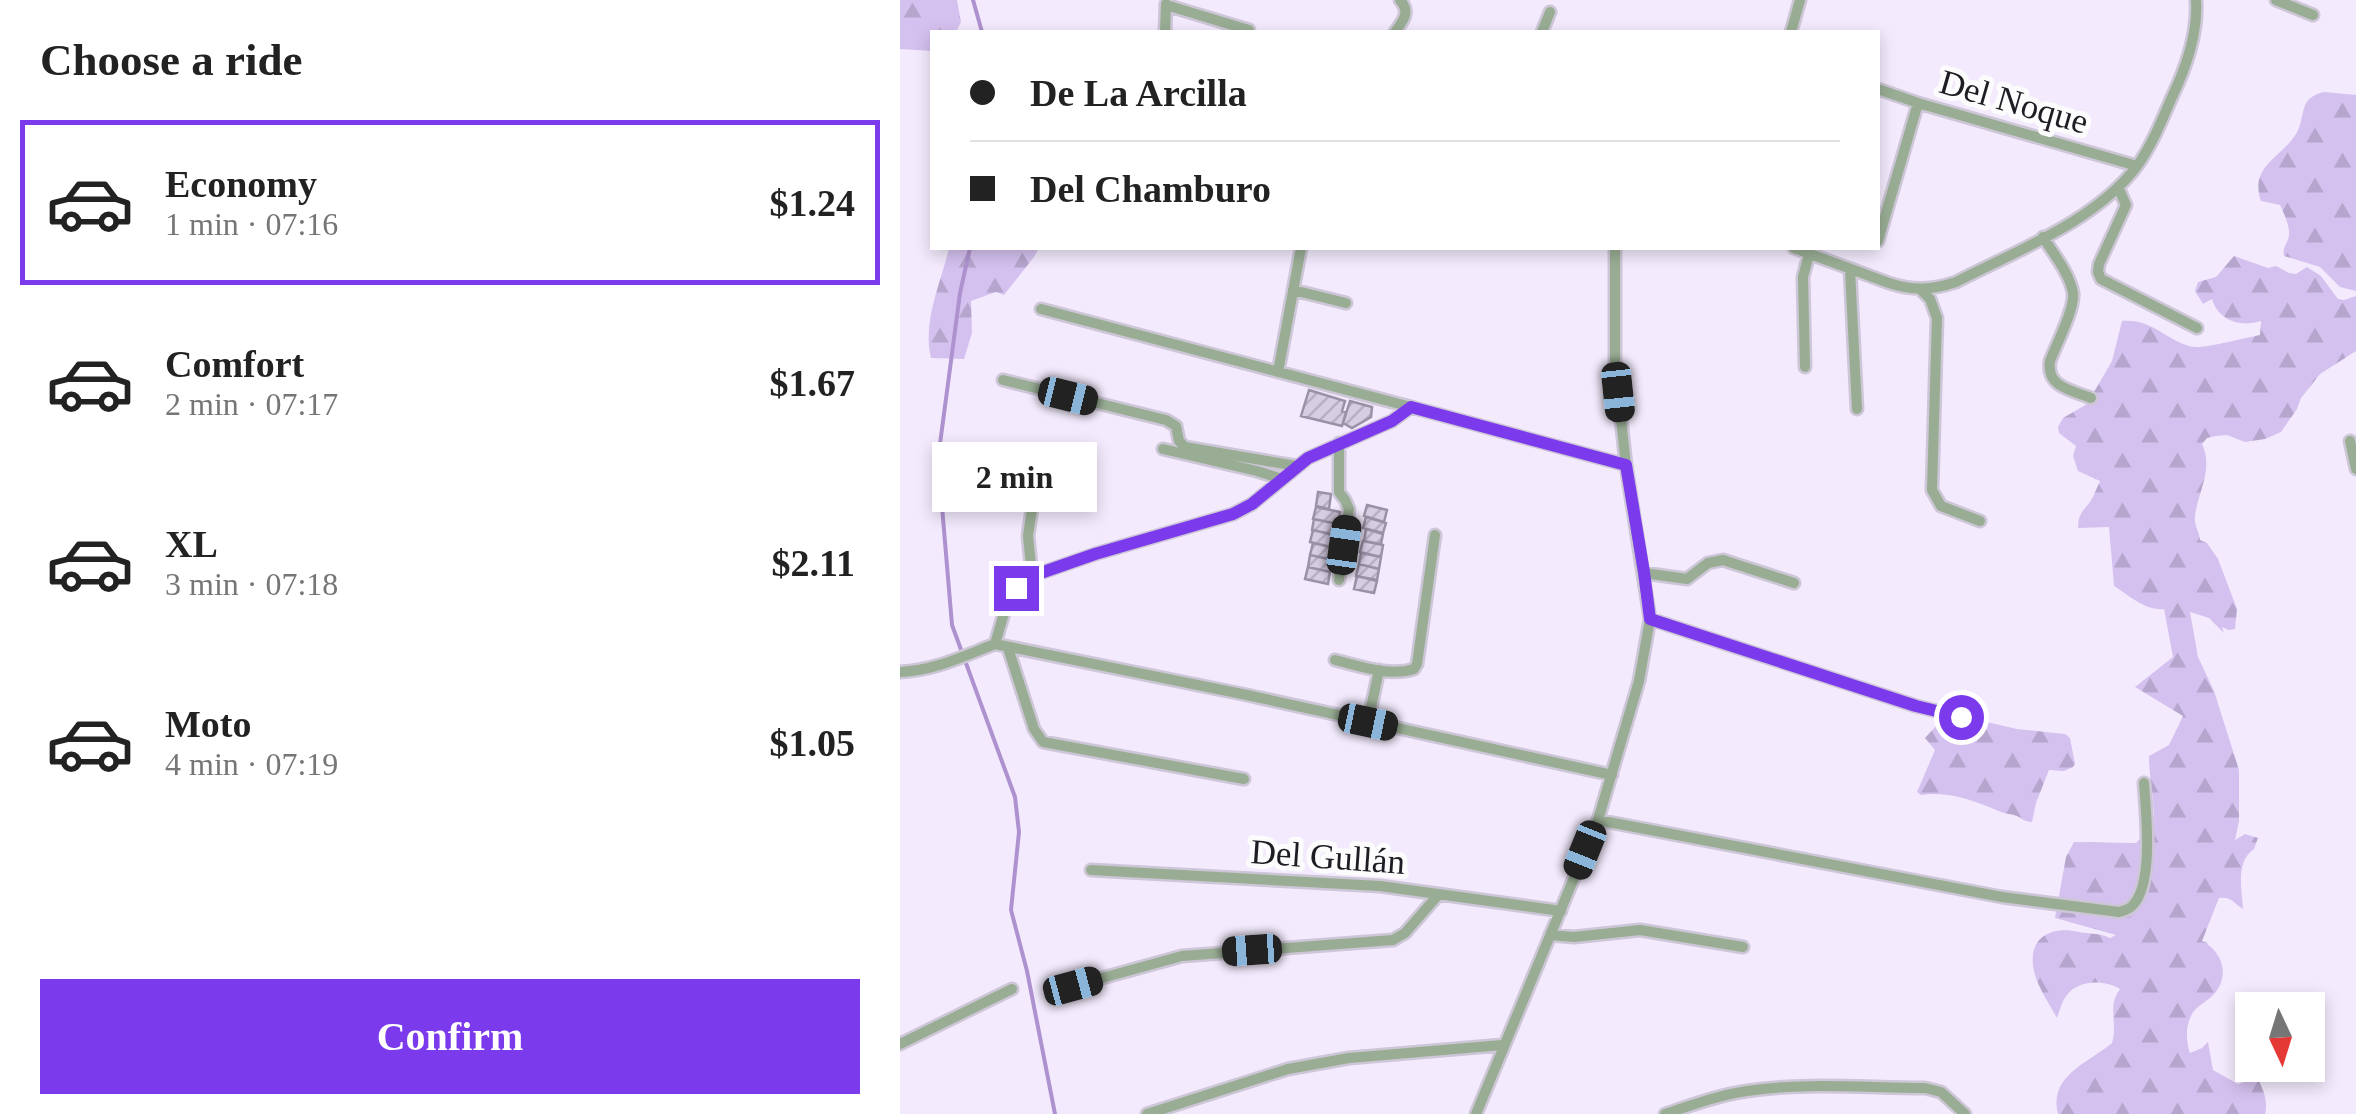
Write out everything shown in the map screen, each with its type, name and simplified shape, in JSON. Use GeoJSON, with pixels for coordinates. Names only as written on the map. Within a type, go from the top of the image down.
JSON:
{"type":"FeatureCollection","features":[{"type":"Feature","properties":{"kind":"street"},"geometry":{"type":"LineString","coordinates":[[1396,30],[1406,16],[1400,0]]}},
{"type":"Feature","properties":{"kind":"street"},"geometry":{"type":"LineString","coordinates":[[1792,30],[1800,0]]}},
{"type":"Feature","properties":{"kind":"street"},"geometry":{"type":"LineString","coordinates":[[1799,250],[1904,288],[1939,288],[2080,217],[2118,187],[2150,146],[2191,46],[2196,0]]}},
{"type":"Feature","properties":{"kind":"street"},"geometry":{"type":"LineString","coordinates":[[2276,0],[2313,15]]}},
{"type":"Feature","properties":{"kind":"street"},"geometry":{"type":"LineString","coordinates":[[1165,30],[1166,3],[1249,30]]}},
{"type":"Feature","properties":{"kind":"street"},"geometry":{"type":"LineString","coordinates":[[1543,30],[1550,12]]}},
{"type":"Feature","properties":{"kind":"street","name":"Del Noque"},"geometry":{"type":"LineString","coordinates":[[1880,90],[2137,166]]}},
{"type":"Feature","properties":{"kind":"street"},"geometry":{"type":"LineString","coordinates":[[1880,232],[1918,103]]}},
{"type":"Feature","properties":{"kind":"street"},"geometry":{"type":"LineString","coordinates":[[2118,187],[2126,205],[2099,264],[2101,279],[2197,328]]}},
{"type":"Feature","properties":{"kind":"street"},"geometry":{"type":"LineString","coordinates":[[2043,237],[2073,293],[2048,368],[2056,384],[2091,398]]}},
{"type":"Feature","properties":{"kind":"street"},"geometry":{"type":"LineString","coordinates":[[1278,372],[1301,250]]}},
{"type":"Feature","properties":{"kind":"street"},"geometry":{"type":"LineString","coordinates":[[1476,1114],[1598,820],[1638,681],[1650,619],[1615,364],[1615,250]]}},
{"type":"Feature","properties":{"kind":"street"},"geometry":{"type":"LineString","coordinates":[[1805,367],[1803,277],[1809,254]]}},
{"type":"Feature","properties":{"kind":"street"},"geometry":{"type":"LineString","coordinates":[[1850,270],[1857,409]]}},
{"type":"Feature","properties":{"kind":"street"},"geometry":{"type":"LineString","coordinates":[[1294,290],[1346,303]]}},
{"type":"Feature","properties":{"kind":"street"},"geometry":{"type":"LineString","coordinates":[[1921,290],[1930,299],[1937,318],[1932,490],[1940,506],[1980,521]]}},
{"type":"Feature","properties":{"kind":"street"},"geometry":{"type":"LineString","coordinates":[[1040,309],[1626,465]]}},
{"type":"Feature","properties":{"kind":"street"},"geometry":{"type":"LineString","coordinates":[[1003,380],[1166,420],[1176,426],[1178,441],[1185,447],[1296,466]]}},
{"type":"Feature","properties":{"kind":"street"},"geometry":{"type":"LineString","coordinates":[[995,644],[1006,603],[1016,588],[1032,576],[1233,514],[1252,504],[1296,466],[1392,421],[1411,407]]}},
{"type":"Feature","properties":{"kind":"street"},"geometry":{"type":"LineString","coordinates":[[2350,441],[2356,468]]}},
{"type":"Feature","properties":{"kind":"street"},"geometry":{"type":"LineString","coordinates":[[1339,443],[1339,492],[1349,510],[1340,580]]}},
{"type":"Feature","properties":{"kind":"street"},"geometry":{"type":"LineString","coordinates":[[1163,450],[1282,479]]}},
{"type":"Feature","properties":{"kind":"street"},"geometry":{"type":"LineString","coordinates":[[1032,576],[1028,536],[1038,460]]}},
{"type":"Feature","properties":{"kind":"street"},"geometry":{"type":"LineString","coordinates":[[1335,660],[1379,670],[1414,669],[1434,535]]}},
{"type":"Feature","properties":{"kind":"street"},"geometry":{"type":"LineString","coordinates":[[1644,572],[1687,579],[1708,563],[1723,560],[1794,583]]}},
{"type":"Feature","properties":{"kind":"street"},"geometry":{"type":"LineString","coordinates":[[1650,619],[1916,706],[1961,717],[1974,714]]}},
{"type":"Feature","properties":{"kind":"street"},"geometry":{"type":"LineString","coordinates":[[900,672],[922,671],[995,644],[1612,775]]}},
{"type":"Feature","properties":{"kind":"street"},"geometry":{"type":"LineString","coordinates":[[1008,648],[1034,729],[1043,742],[1244,779]]}},
{"type":"Feature","properties":{"kind":"street"},"geometry":{"type":"LineString","coordinates":[[1368,722],[1379,670]]}},
{"type":"Feature","properties":{"kind":"street"},"geometry":{"type":"LineString","coordinates":[[1598,820],[2002,897],[2119,912],[2136,902],[2145,878],[2144,783]]}},
{"type":"Feature","properties":{"kind":"street","name":"Del Gullán"},"geometry":{"type":"LineString","coordinates":[[1091,870],[1380,886],[1560,911]]}},
{"type":"Feature","properties":{"kind":"street"},"geometry":{"type":"LineString","coordinates":[[1073,986],[1182,956],[1393,940],[1406,933],[1439,894]]}},
{"type":"Feature","properties":{"kind":"street"},"geometry":{"type":"LineString","coordinates":[[1550,935],[1574,938],[1640,930],[1744,947]]}},
{"type":"Feature","properties":{"kind":"street"},"geometry":{"type":"LineString","coordinates":[[900,1044],[1012,989]]}},
{"type":"Feature","properties":{"kind":"street"},"geometry":{"type":"LineString","coordinates":[[1147,1114],[1288,1069],[1349,1058],[1502,1045]]}},
{"type":"Feature","properties":{"kind":"street"},"geometry":{"type":"LineString","coordinates":[[1665,1114],[1746,1091],[1802,1087],[1925,1088],[1940,1092],[1964,1114]]}},
{"type":"Feature","properties":{"kind":"green space"},"geometry":{"type":"Polygon","coordinates":[[[900,0],[957,0],[961,22],[957,30],[930,30],[930,51],[900,49],[900,0]]]}},
{"type":"Feature","properties":{"kind":"green space"},"geometry":{"type":"Polygon","coordinates":[[[2325,92],[2356,95],[2356,291],[2340,287],[2320,267],[2284,256],[2289,235],[2285,216],[2280,205],[2261,201],[2258,189],[2268,163],[2296,134],[2306,103],[2325,92]]]}},
{"type":"Feature","properties":{"kind":"green space"},"geometry":{"type":"Polygon","coordinates":[[[948,250],[1038,250],[1004,295],[996,292],[971,301],[972,333],[964,359],[931,358],[931,316],[948,250]]]}},
{"type":"Feature","properties":{"kind":"green space"},"geometry":{"type":"Polygon","coordinates":[[[2234,256],[2289,273],[2296,274],[2307,267],[2321,276],[2338,299],[2356,296],[2356,351],[2320,374],[2281,432],[2245,442],[2227,435],[2216,436],[2202,444],[2206,471],[2195,523],[2200,540],[2207,543],[2218,559],[2237,609],[2235,629],[2222,627],[2224,633],[2209,618],[2190,612],[2198,657],[2214,691],[2239,770],[2235,840],[2245,834],[2258,838],[2242,868],[2243,909],[2230,899],[2219,898],[2202,941],[2218,956],[2222,977],[2216,992],[2192,1014],[2187,1038],[2190,1053],[2208,1042],[2213,1070],[2238,1084],[2259,1082],[2265,1114],[2058,1114],[2056,1101],[2064,1080],[2112,1043],[2114,1002],[2120,989],[2100,983],[2078,986],[2065,997],[2057,1018],[2037,980],[2033,953],[2042,938],[2058,931],[2110,938],[2116,935],[2055,918],[2066,857],[2074,842],[2136,843],[2154,824],[2149,756],[2169,745],[2183,716],[2135,687],[2173,657],[2164,609],[2144,605],[2114,586],[2109,527],[2078,528],[2080,516],[2100,481],[2078,471],[2073,456],[2076,446],[2059,433],[2058,427],[2063,418],[2087,404],[2112,361],[2122,321],[2153,327],[2178,342],[2196,347],[2260,335],[2261,321],[2231,320],[2219,312],[2212,299],[2203,304],[2195,291],[2198,282],[2216,277],[2234,256]]]}},
{"type":"Feature","properties":{"kind":"green space"},"geometry":{"type":"Polygon","coordinates":[[[1948,718],[2065,734],[2070,738],[2075,764],[2064,771],[2049,770],[2032,822],[1962,798],[1921,795],[1917,792],[1935,750],[1925,738],[1948,718]]]}},
{"type":"Feature","properties":{"kind":"building"},"geometry":{"type":"Polygon","coordinates":[[[1309,390],[1345,401],[1342,426],[1301,416],[1309,390]]]}},
{"type":"Feature","properties":{"kind":"building"},"geometry":{"type":"Polygon","coordinates":[[[1350,401],[1372,407],[1371,417],[1352,428],[1343,423],[1350,401]]]}},
{"type":"Feature","properties":{"kind":"building"},"geometry":{"type":"Polygon","coordinates":[[[1318,492],[1331,494],[1329,509],[1316,506],[1318,492]]]}},
{"type":"Feature","properties":{"kind":"building"},"geometry":{"type":"Polygon","coordinates":[[[1367,505],[1387,510],[1384,522],[1364,516],[1367,505]]]}},
{"type":"Feature","properties":{"kind":"building"},"geometry":{"type":"Polygon","coordinates":[[[1316,507],[1340,512],[1338,524],[1313,519],[1316,507]]]}},
{"type":"Feature","properties":{"kind":"building"},"geometry":{"type":"Polygon","coordinates":[[[1366,517],[1386,523],[1383,533],[1363,528],[1366,517]]]}},
{"type":"Feature","properties":{"kind":"building"},"geometry":{"type":"Polygon","coordinates":[[[1314,519],[1338,524],[1336,535],[1312,530],[1314,519]]]}},
{"type":"Feature","properties":{"kind":"building"},"geometry":{"type":"Polygon","coordinates":[[[1366,529],[1383,534],[1381,544],[1364,541],[1366,529]]]}},
{"type":"Feature","properties":{"kind":"building"},"geometry":{"type":"Polygon","coordinates":[[[1313,530],[1337,536],[1335,548],[1310,542],[1313,530]]]}},
{"type":"Feature","properties":{"kind":"building"},"geometry":{"type":"Polygon","coordinates":[[[1363,541],[1383,545],[1381,557],[1360,552],[1363,541]]]}},
{"type":"Feature","properties":{"kind":"building"},"geometry":{"type":"Polygon","coordinates":[[[1313,543],[1335,548],[1333,560],[1310,555],[1313,543]]]}},
{"type":"Feature","properties":{"kind":"building"},"geometry":{"type":"Polygon","coordinates":[[[1361,553],[1381,557],[1379,569],[1359,564],[1361,553]]]}},
{"type":"Feature","properties":{"kind":"building"},"geometry":{"type":"Polygon","coordinates":[[[1310,555],[1333,560],[1330,572],[1308,567],[1310,555]]]}},
{"type":"Feature","properties":{"kind":"building"},"geometry":{"type":"Polygon","coordinates":[[[1359,564],[1379,569],[1377,580],[1356,576],[1359,564]]]}},
{"type":"Feature","properties":{"kind":"building"},"geometry":{"type":"Polygon","coordinates":[[[1308,567],[1330,572],[1328,584],[1305,579],[1308,567]]]}},
{"type":"Feature","properties":{"kind":"building"},"geometry":{"type":"Polygon","coordinates":[[[1357,576],[1377,581],[1374,593],[1354,589],[1357,576]]]}},
{"type":"Feature","properties":{"kind":"waterway"},"geometry":{"type":"LineString","coordinates":[[973,0],[981,30]]}},
{"type":"Feature","properties":{"kind":"waterway"},"geometry":{"type":"LineString","coordinates":[[970,250],[960,293],[938,459],[952,625],[1015,797],[1019,832],[1011,910],[1055,1114]]}},
{"type":"Feature","properties":{"kind":"route"},"geometry":{"type":"LineString","coordinates":[[1016,588],[1032,576],[1095,554],[1233,514],[1252,504],[1308,458],[1392,421],[1411,407],[1626,465],[1650,619],[1916,706],[1961,717]]}}]}
